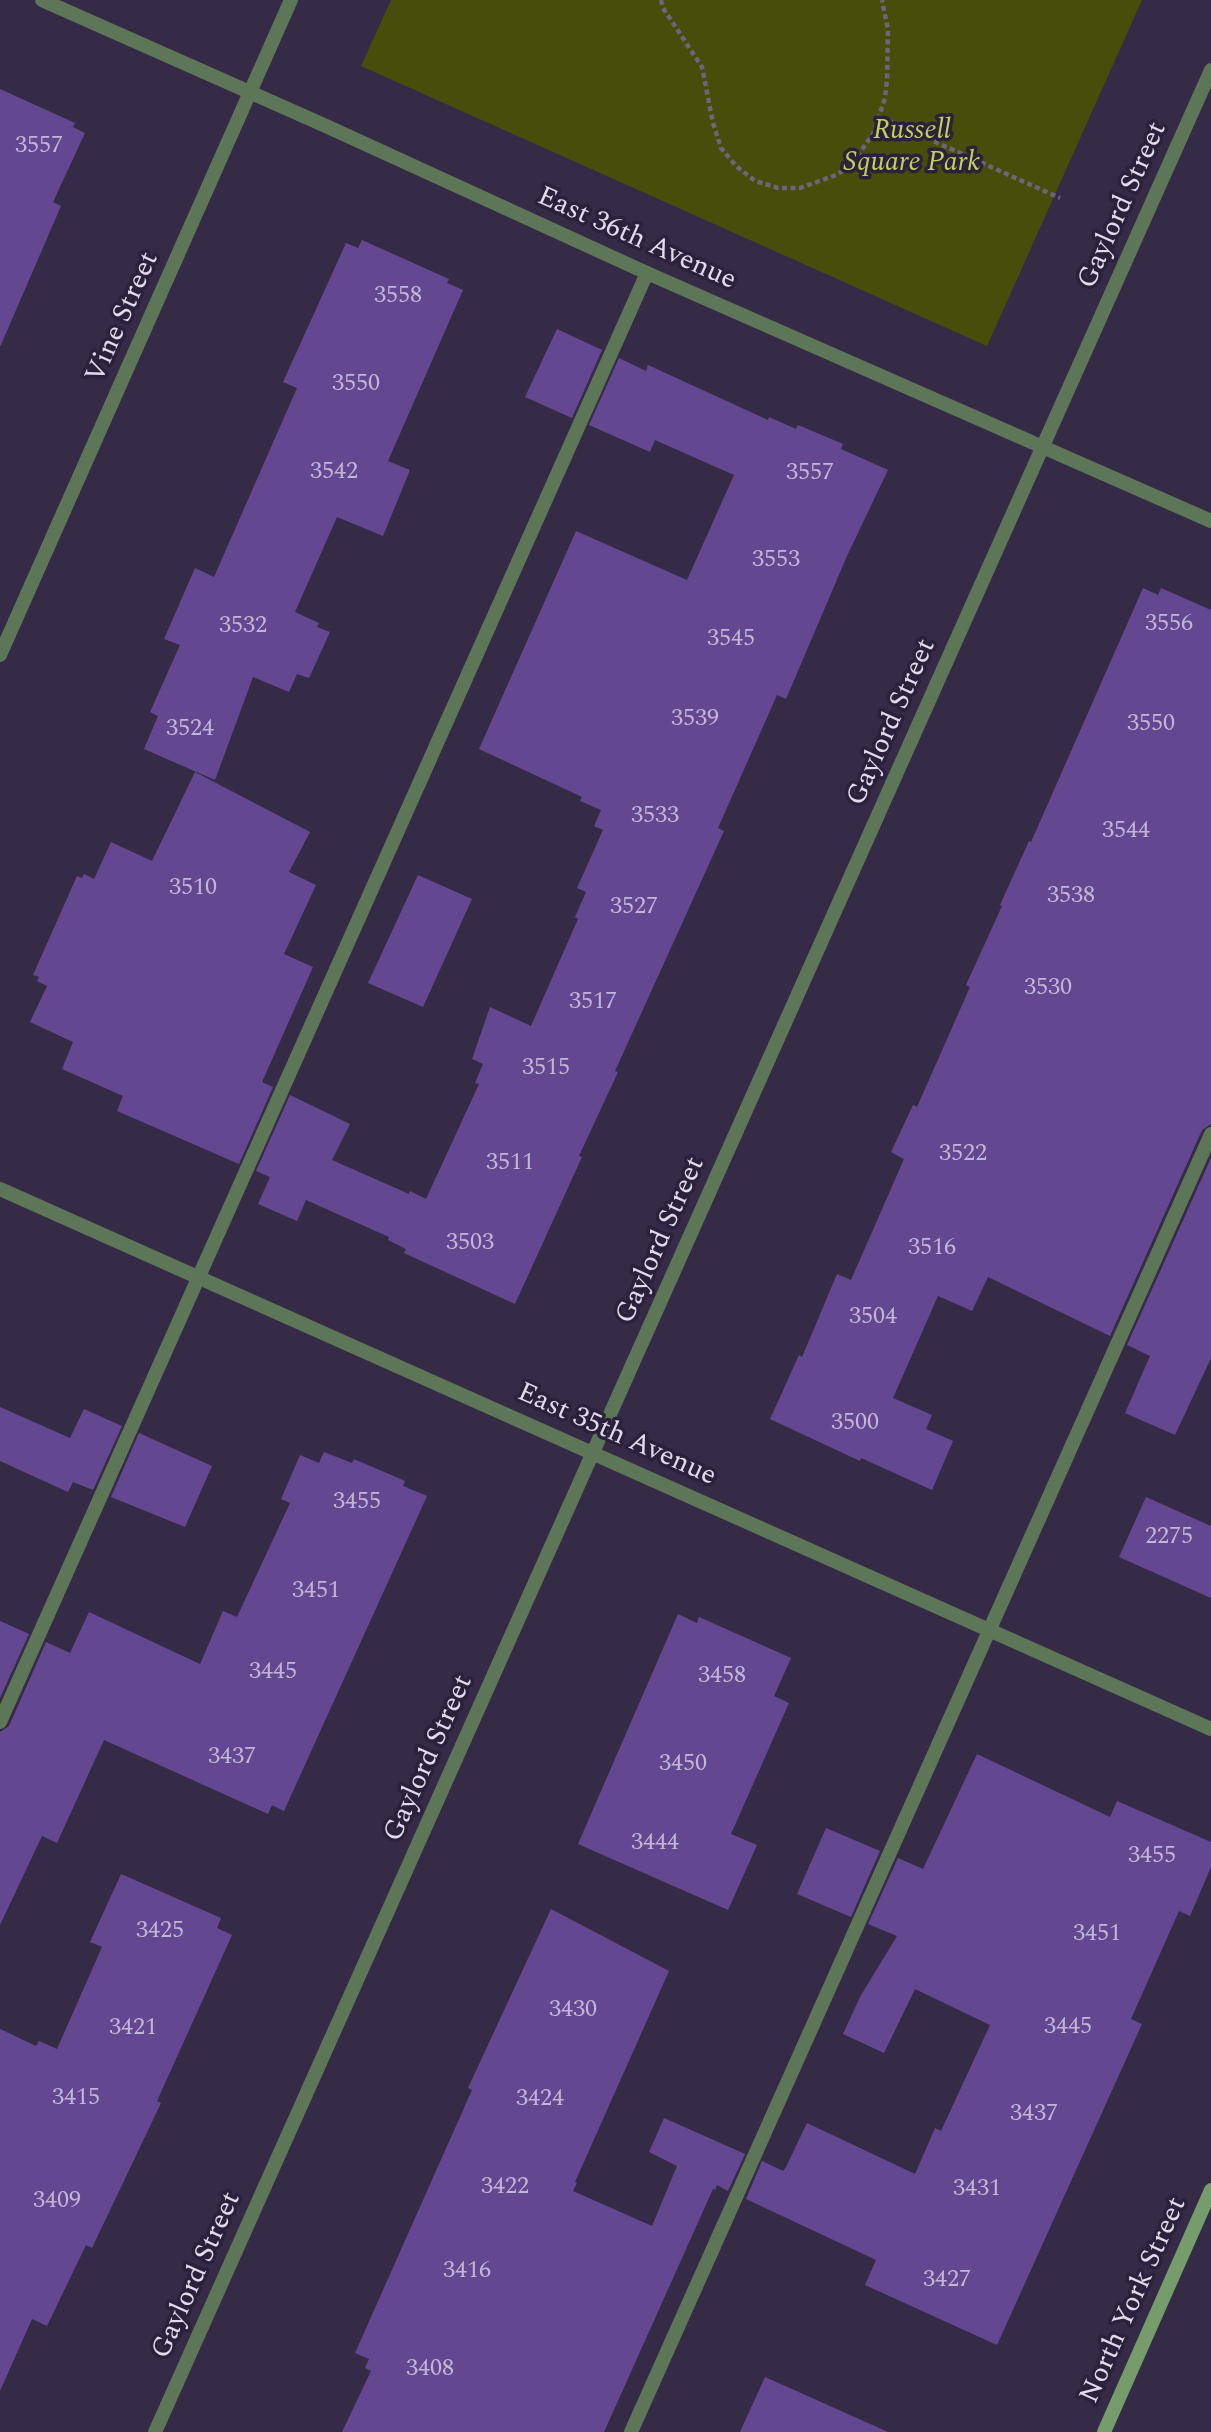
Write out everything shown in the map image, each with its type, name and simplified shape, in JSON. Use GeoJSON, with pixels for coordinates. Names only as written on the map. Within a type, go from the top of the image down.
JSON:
{"type":"FeatureCollection","features":[{"type":"Feature","properties":{"kind":"main road","name":"North York Street"},"geometry":{"type":"LineString","coordinates":[[1104,2432],[1211,2190]]}},
{"type":"Feature","properties":{"kind":"street","name":"East 36th Avenue"},"geometry":{"type":"LineString","coordinates":[[42,0],[647,273],[1211,522]]}},
{"type":"Feature","properties":{"kind":"street","name":"Vine Street"},"geometry":{"type":"LineString","coordinates":[[0,655],[292,0]]}},
{"type":"Feature","properties":{"kind":"street","name":"Gaylord Street"},"geometry":{"type":"LineString","coordinates":[[155,2432],[1211,70]]}},
{"type":"Feature","properties":{"kind":"street"},"geometry":{"type":"LineString","coordinates":[[0,1722],[647,273]]}},
{"type":"Feature","properties":{"kind":"street"},"geometry":{"type":"LineString","coordinates":[[631,2432],[1211,1134]]}},
{"type":"Feature","properties":{"kind":"street","name":"East 35th Avenue"},"geometry":{"type":"LineString","coordinates":[[0,1189],[1211,1729]]}},
{"type":"Feature","properties":{"kind":"path"},"geometry":{"type":"LineString","coordinates":[[661,0],[663,8],[702,67],[721,148],[736,166],[755,181],[778,188],[800,188],[836,175],[850,166],[862,151],[880,117],[885,98],[889,57],[888,30],[882,0]]}},
{"type":"Feature","properties":{"kind":"path"},"geometry":{"type":"LineString","coordinates":[[880,117],[1060,198]]}},
{"type":"Feature","properties":{"kind":"green space","name":"Russell Square Park"},"geometry":{"type":"Polygon","coordinates":[[[391,0],[1142,0],[987,346],[361,66],[391,0]]]}},
{"type":"Feature","properties":{"kind":"building"},"geometry":{"type":"Polygon","coordinates":[[[0,89],[75,123],[73,127],[85,133],[53,202],[61,206],[0,347],[0,89]]]}},
{"type":"Feature","properties":{"kind":"building"},"geometry":{"type":"Polygon","coordinates":[[[362,240],[449,279],[447,283],[463,290],[388,461],[410,470],[383,536],[337,517],[295,612],[319,623],[317,627],[330,632],[309,678],[297,674],[289,692],[253,677],[215,780],[144,749],[158,716],[150,712],[180,645],[164,639],[195,568],[214,577],[297,388],[283,382],[346,243],[358,248],[362,240]]]}},
{"type":"Feature","properties":{"kind":"building"},"geometry":{"type":"Polygon","coordinates":[[[557,329],[602,350],[572,418],[525,397],[557,329]]]}},
{"type":"Feature","properties":{"kind":"building"},"geometry":{"type":"Polygon","coordinates":[[[619,358],[646,371],[648,365],[768,420],[769,417],[796,429],[798,425],[843,444],[841,449],[888,470],[847,556],[786,699],[777,695],[718,828],[724,831],[615,1071],[618,1072],[579,1156],[582,1157],[515,1304],[404,1253],[406,1249],[388,1240],[389,1237],[306,1200],[297,1221],[258,1204],[270,1177],[256,1171],[290,1095],[350,1124],[332,1160],[426,1199],[479,1084],[475,1083],[483,1064],[472,1059],[490,1007],[531,1026],[578,919],[575,917],[586,892],[577,888],[603,830],[594,826],[601,810],[580,801],[582,797],[479,749],[576,531],[687,580],[734,475],[655,440],[650,452],[589,425],[619,358]]]}},
{"type":"Feature","properties":{"kind":"building"},"geometry":{"type":"Polygon","coordinates":[[[1143,588],[1158,595],[1161,588],[1211,610],[1211,1124],[1202,1130],[1110,1336],[988,1277],[972,1311],[938,1296],[893,1398],[932,1415],[926,1429],[953,1441],[932,1490],[861,1458],[860,1461],[770,1419],[799,1355],[802,1357],[837,1274],[851,1280],[904,1159],[891,1152],[913,1105],[917,1107],[970,987],[966,985],[1002,906],[1000,905],[1029,841],[1031,842],[1143,588]]]}},
{"type":"Feature","properties":{"kind":"building"},"geometry":{"type":"Polygon","coordinates":[[[195,772],[310,832],[289,872],[316,885],[284,954],[313,967],[262,1082],[273,1087],[239,1164],[117,1111],[123,1096],[62,1069],[73,1042],[30,1022],[47,986],[37,981],[39,977],[33,975],[77,876],[82,878],[84,874],[94,879],[111,842],[152,861],[195,772]]]}},
{"type":"Feature","properties":{"kind":"building"},"geometry":{"type":"Polygon","coordinates":[[[418,875],[472,899],[423,1007],[368,983],[418,875]]]}},
{"type":"Feature","properties":{"kind":"building"},"geometry":{"type":"Polygon","coordinates":[[[1211,1158],[1211,1358],[1175,1435],[1125,1413],[1150,1356],[1127,1345],[1211,1158]]]}},
{"type":"Feature","properties":{"kind":"building"},"geometry":{"type":"Polygon","coordinates":[[[0,1407],[70,1438],[84,1409],[122,1426],[93,1490],[73,1482],[68,1492],[0,1461],[0,1407]]]}},
{"type":"Feature","properties":{"kind":"building"},"geometry":{"type":"Polygon","coordinates":[[[139,1433],[212,1466],[185,1527],[111,1497],[139,1433]]]}},
{"type":"Feature","properties":{"kind":"building"},"geometry":{"type":"Polygon","coordinates":[[[324,1452],[352,1463],[354,1459],[405,1481],[403,1486],[427,1496],[284,1811],[272,1805],[268,1814],[104,1740],[57,1843],[42,1836],[0,1925],[0,1732],[9,1726],[46,1642],[70,1653],[89,1612],[200,1664],[223,1611],[237,1617],[290,1503],[281,1499],[300,1455],[319,1463],[324,1452]]]}},
{"type":"Feature","properties":{"kind":"building"},"geometry":{"type":"Polygon","coordinates":[[[1146,1497],[1211,1526],[1211,1598],[1119,1557],[1146,1497]]]}},
{"type":"Feature","properties":{"kind":"building"},"geometry":{"type":"Polygon","coordinates":[[[678,1614],[697,1623],[699,1617],[791,1658],[774,1696],[789,1703],[731,1834],[757,1845],[728,1910],[578,1844],[678,1614]]]}},
{"type":"Feature","properties":{"kind":"building"},"geometry":{"type":"Polygon","coordinates":[[[0,1621],[29,1634],[0,1698],[0,1621]]]}},
{"type":"Feature","properties":{"kind":"building"},"geometry":{"type":"Polygon","coordinates":[[[977,1754],[1110,1817],[1117,1801],[1211,1842],[1211,1867],[1190,1916],[1179,1911],[1131,2019],[1142,2024],[997,2345],[865,2285],[876,2260],[746,2199],[762,2161],[783,2171],[807,2123],[915,2174],[935,2128],[941,2131],[990,2025],[915,1989],[884,2053],[843,2034],[860,1997],[897,1936],[868,1924],[898,1858],[923,1869],[977,1754]]]}},
{"type":"Feature","properties":{"kind":"building"},"geometry":{"type":"Polygon","coordinates":[[[826,1828],[880,1851],[851,1917],[797,1894],[826,1828]]]}},
{"type":"Feature","properties":{"kind":"building"},"geometry":{"type":"Polygon","coordinates":[[[121,1874],[221,1918],[217,1928],[232,1935],[157,2101],[161,2103],[92,2248],[86,2245],[47,2326],[32,2319],[0,2391],[0,2029],[36,2046],[39,2041],[57,2049],[102,1947],[90,1942],[121,1874]]]}},
{"type":"Feature","properties":{"kind":"building"},"geometry":{"type":"Polygon","coordinates":[[[551,1909],[669,1971],[573,2191],[652,2226],[677,2166],[649,2152],[664,2118],[745,2154],[728,2191],[717,2185],[715,2190],[713,2189],[604,2432],[342,2432],[371,2371],[365,2368],[369,2359],[355,2353],[472,2090],[468,2088],[551,1909]]]}},
{"type":"Feature","properties":{"kind":"building"},"geometry":{"type":"Polygon","coordinates":[[[765,2377],[888,2432],[740,2432],[765,2377]]]}}]}
